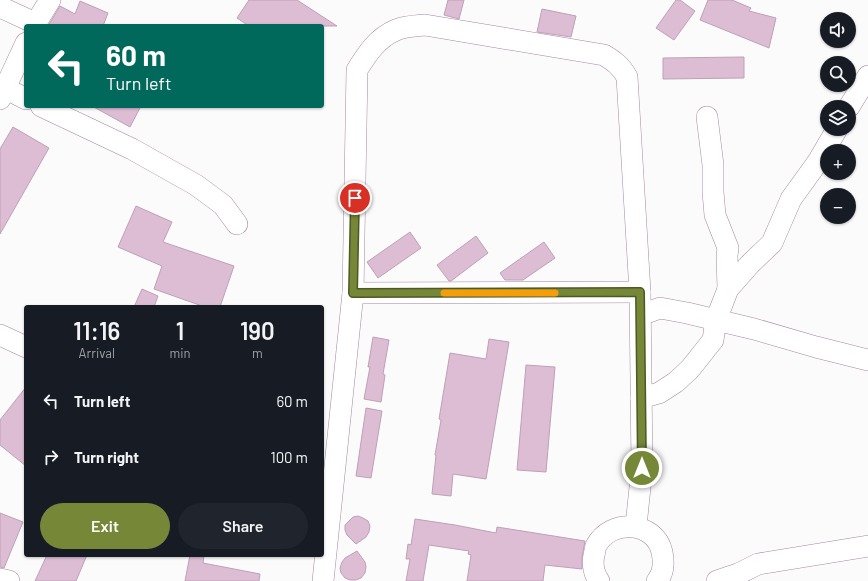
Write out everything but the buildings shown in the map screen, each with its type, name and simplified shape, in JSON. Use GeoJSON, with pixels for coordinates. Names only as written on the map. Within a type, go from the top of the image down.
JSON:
{"type":"FeatureCollection","features":[{"type":"Feature","properties":{"kind":"street"},"geometry":{"type":"LineString","coordinates":[[35,24],[50,0]]}},
{"type":"Feature","properties":{"kind":"street"},"geometry":{"type":"LineString","coordinates":[[0,7],[32,24]]}},
{"type":"Feature","properties":{"kind":"street"},"geometry":{"type":"LineString","coordinates":[[323,581],[353,293],[357,70],[371,49],[384,38],[397,30],[425,25],[604,55],[615,61],[622,68],[627,77],[641,315],[642,468],[636,526]]}},
{"type":"Feature","properties":{"kind":"street"},"geometry":{"type":"LineString","coordinates":[[24,47],[2,94],[24,99]]}},
{"type":"Feature","properties":{"kind":"street"},"geometry":{"type":"LineString","coordinates":[[853,100],[868,76]]}},
{"type":"Feature","properties":{"kind":"street"},"geometry":{"type":"LineString","coordinates":[[45,108],[132,149],[196,185],[223,205],[237,224]]}},
{"type":"Feature","properties":{"kind":"street"},"geometry":{"type":"LineString","coordinates":[[707,117],[713,165],[712,192],[715,215],[728,248],[728,289]]}},
{"type":"Feature","properties":{"kind":"street"},"geometry":{"type":"LineString","coordinates":[[641,398],[659,393],[670,387],[690,369],[713,340],[716,320],[728,289],[750,264],[772,243],[791,199],[817,163],[833,136]]}},
{"type":"Feature","properties":{"kind":"street"},"geometry":{"type":"LineString","coordinates":[[353,293],[640,292]]}},
{"type":"Feature","properties":{"kind":"street"},"geometry":{"type":"LineString","coordinates":[[641,315],[660,308],[687,313],[868,360]]}},
{"type":"Feature","properties":{"kind":"street"},"geometry":{"type":"LineString","coordinates":[[0,336],[24,346]]}},
{"type":"Feature","properties":{"kind":"street"},"geometry":{"type":"LineString","coordinates":[[597,580],[593,561],[596,546],[606,534],[613,530],[620,527],[636,526],[651,533],[661,546],[664,561],[661,577],[657,581]]}},
{"type":"Feature","properties":{"kind":"street"},"geometry":{"type":"LineString","coordinates":[[717,581],[738,574],[758,564],[868,546]]}},
{"type":"Feature","properties":{"kind":"street"},"geometry":{"type":"LineString","coordinates":[[0,578],[10,581]]}},
{"type":"Feature","properties":{"kind":"slow traffic"},"geometry":{"type":"LineString","coordinates":[[444,293],[555,293]]}},
{"type":"Feature","properties":{"kind":"route"},"geometry":{"type":"LineString","coordinates":[[355,198],[353,293],[640,292],[642,468]]}}]}
